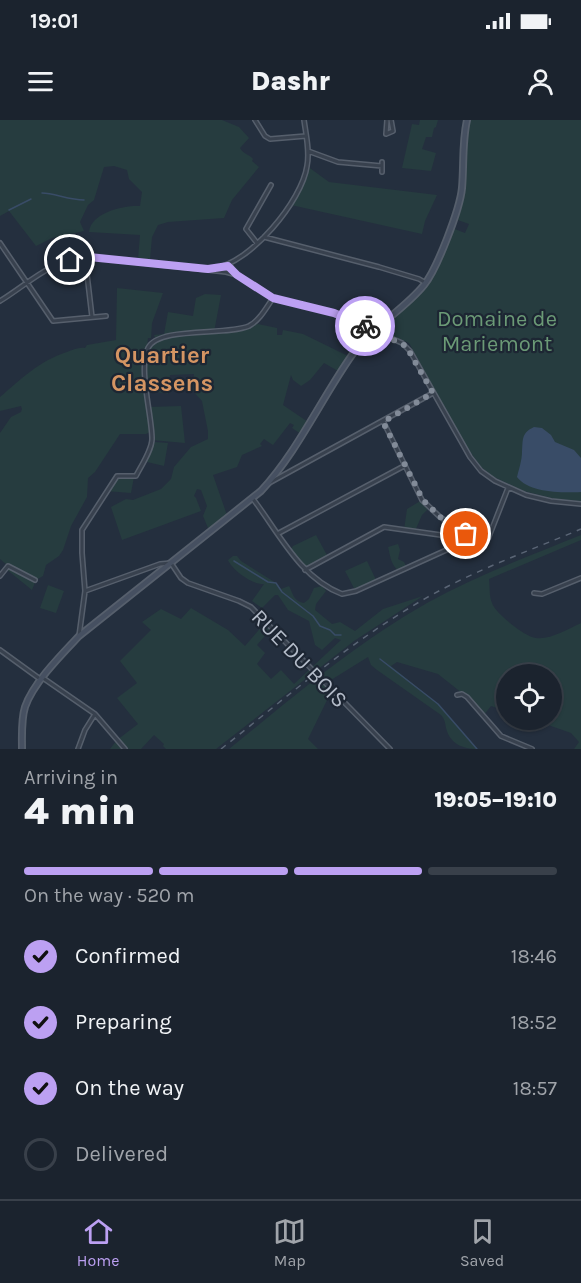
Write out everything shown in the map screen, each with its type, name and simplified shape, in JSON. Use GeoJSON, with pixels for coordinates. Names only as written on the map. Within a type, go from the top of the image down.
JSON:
{"type":"FeatureCollection","features":[{"type":"Feature","properties":{"kind":"street"},"geometry":{"type":"LineString","coordinates":[[255,120],[265,136],[270,139],[306,136]]}},
{"type":"Feature","properties":{"kind":"street"},"geometry":{"type":"LineString","coordinates":[[0,302],[52,266],[85,257],[208,269],[229,267],[264,237],[280,219],[299,190],[308,166],[304,120]]}},
{"type":"Feature","properties":{"kind":"street"},"geometry":{"type":"LineString","coordinates":[[22,749],[25,706],[42,679],[79,636],[253,499],[268,483],[310,423],[353,352],[426,283],[440,256],[461,194],[467,120]]}},
{"type":"Feature","properties":{"kind":"street"},"geometry":{"type":"LineString","coordinates":[[308,151],[338,162],[382,164],[382,172]]}},
{"type":"Feature","properties":{"kind":"street"},"geometry":{"type":"LineString","coordinates":[[257,243],[246,229],[271,185]]}},
{"type":"Feature","properties":{"kind":"street"},"geometry":{"type":"LineString","coordinates":[[264,237],[379,267],[426,283]]}},
{"type":"Feature","properties":{"kind":"street"},"geometry":{"type":"LineString","coordinates":[[0,243],[53,321],[106,316]]}},
{"type":"Feature","properties":{"kind":"street"},"geometry":{"type":"LineString","coordinates":[[85,257],[92,317]]}},
{"type":"Feature","properties":{"kind":"street"},"geometry":{"type":"LineString","coordinates":[[229,267],[237,275],[273,298],[334,313],[406,346],[477,467],[490,478],[508,488],[538,498],[581,504]]}},
{"type":"Feature","properties":{"kind":"street"},"geometry":{"type":"LineString","coordinates":[[79,636],[86,591],[82,530],[117,477],[136,476],[152,444],[146,376],[146,353],[149,346],[156,340],[169,336],[226,332],[248,326],[259,318],[273,298]]}},
{"type":"Feature","properties":{"kind":"street"},"geometry":{"type":"LineString","coordinates":[[268,483],[433,393]]}},
{"type":"Feature","properties":{"kind":"street"},"geometry":{"type":"LineString","coordinates":[[383,422],[423,500],[440,517],[477,540]]}},
{"type":"Feature","properties":{"kind":"street"},"geometry":{"type":"LineString","coordinates":[[278,534],[404,466]]}},
{"type":"Feature","properties":{"kind":"street"},"geometry":{"type":"LineString","coordinates":[[305,570],[384,527],[483,542],[488,539],[508,488]]}},
{"type":"Feature","properties":{"kind":"street"},"geometry":{"type":"LineString","coordinates":[[253,499],[305,570],[339,593],[349,594],[464,542],[477,540]]}},
{"type":"Feature","properties":{"kind":"street"},"geometry":{"type":"LineString","coordinates":[[86,591],[160,564],[171,563]]}},
{"type":"Feature","properties":{"kind":"street","name":"RUE DU BOIS"},"geometry":{"type":"LineString","coordinates":[[171,563],[188,583],[240,601],[251,608],[390,749]]}},
{"type":"Feature","properties":{"kind":"street"},"geometry":{"type":"LineString","coordinates":[[0,576],[8,566],[35,580]]}},
{"type":"Feature","properties":{"kind":"street"},"geometry":{"type":"LineString","coordinates":[[534,593],[542,594],[581,578]]}},
{"type":"Feature","properties":{"kind":"street"},"geometry":{"type":"LineString","coordinates":[[0,650],[95,714],[125,749]]}},
{"type":"Feature","properties":{"kind":"street"},"geometry":{"type":"LineString","coordinates":[[457,695],[462,694],[467,697],[501,736],[532,749]]}},
{"type":"Feature","properties":{"kind":"street"},"geometry":{"type":"LineString","coordinates":[[78,749],[85,730],[95,714]]}},
{"type":"Feature","properties":{"kind":"green space"},"geometry":{"type":"Polygon","coordinates":[[[0,120],[222,120],[239,127],[249,138],[240,148],[259,167],[232,200],[224,218],[168,222],[158,225],[152,237],[150,260],[138,259],[140,235],[89,232],[91,225],[102,215],[126,207],[140,206],[142,192],[129,179],[127,170],[114,166],[104,167],[94,200],[88,205],[80,222],[84,231],[52,238],[36,246],[9,211],[0,216],[0,120]]]}},
{"type":"Feature","properties":{"kind":"green space"},"geometry":{"type":"Polygon","coordinates":[[[420,120],[438,120],[432,137],[426,137],[422,149],[436,153],[431,171],[402,168],[412,124],[419,125],[420,120]]]}},
{"type":"Feature","properties":{"kind":"green space","name":"Domaine de Mariemont"},"geometry":{"type":"Polygon","coordinates":[[[469,120],[581,120],[581,501],[556,499],[524,491],[492,476],[481,467],[464,443],[409,343],[382,331],[431,280],[452,228],[465,233],[469,224],[455,219],[465,171],[466,133],[469,120]]]}},
{"type":"Feature","properties":{"kind":"green space"},"geometry":{"type":"Polygon","coordinates":[[[307,166],[329,182],[437,195],[425,221],[422,234],[291,205],[307,166]]]}},
{"type":"Feature","properties":{"kind":"green space"},"geometry":{"type":"Polygon","coordinates":[[[117,288],[163,293],[152,323],[151,338],[148,338],[147,347],[156,340],[154,335],[164,334],[168,312],[193,316],[196,298],[205,294],[221,295],[214,332],[258,324],[277,328],[277,335],[282,335],[283,330],[303,334],[348,356],[338,371],[324,363],[310,380],[301,386],[293,380],[291,375],[283,405],[308,422],[301,434],[292,428],[294,425],[290,423],[273,445],[264,439],[260,444],[262,446],[242,455],[237,467],[213,475],[228,518],[211,530],[208,528],[203,516],[207,506],[201,490],[197,489],[194,496],[201,511],[122,540],[111,507],[126,499],[133,500],[161,489],[171,479],[174,467],[191,447],[208,439],[202,401],[189,387],[193,383],[194,374],[170,375],[168,394],[147,390],[149,407],[181,406],[185,443],[152,440],[150,432],[120,434],[95,472],[88,478],[87,497],[71,526],[63,550],[59,556],[46,565],[43,576],[36,580],[32,590],[6,569],[8,566],[0,559],[0,433],[11,417],[21,412],[22,409],[21,406],[0,411],[0,397],[48,360],[76,349],[85,348],[87,345],[116,340],[117,288]]]}},
{"type":"Feature","properties":{"kind":"green space"},"geometry":{"type":"Polygon","coordinates":[[[155,442],[168,443],[164,466],[147,462],[155,442]]]}},
{"type":"Feature","properties":{"kind":"green space"},"geometry":{"type":"Polygon","coordinates":[[[117,477],[134,477],[131,493],[106,491],[117,477]]]}},
{"type":"Feature","properties":{"kind":"green space"},"geometry":{"type":"Polygon","coordinates":[[[422,500],[430,507],[422,515],[415,531],[404,530],[407,509],[422,500]]]}},
{"type":"Feature","properties":{"kind":"green space"},"geometry":{"type":"Polygon","coordinates":[[[316,535],[328,557],[305,570],[290,551],[293,546],[316,535]]]}},
{"type":"Feature","properties":{"kind":"green space"},"geometry":{"type":"Polygon","coordinates":[[[581,535],[581,540],[489,579],[490,597],[494,607],[511,624],[531,637],[541,638],[559,634],[581,623],[581,749],[574,749],[579,742],[571,733],[562,730],[562,664],[496,664],[496,708],[491,706],[483,716],[472,701],[438,674],[397,662],[391,666],[438,704],[477,749],[472,749],[454,742],[441,715],[377,670],[371,665],[368,657],[326,683],[322,682],[331,692],[308,739],[318,749],[229,749],[325,672],[375,636],[427,603],[503,567],[581,535]]]}},
{"type":"Feature","properties":{"kind":"green space"},"geometry":{"type":"Polygon","coordinates":[[[398,544],[400,550],[398,559],[404,562],[407,568],[399,571],[390,557],[388,547],[398,544]]]}},
{"type":"Feature","properties":{"kind":"green space"},"geometry":{"type":"Polygon","coordinates":[[[237,556],[241,561],[276,583],[281,589],[289,586],[300,602],[304,603],[309,599],[314,588],[322,586],[326,591],[316,604],[315,610],[332,624],[340,622],[355,631],[383,609],[423,596],[354,641],[216,749],[166,749],[154,735],[141,749],[110,749],[117,740],[138,724],[117,698],[137,683],[120,661],[151,630],[142,622],[161,609],[181,619],[191,608],[228,630],[245,646],[264,624],[270,630],[257,645],[265,653],[257,664],[271,679],[281,670],[294,684],[341,640],[335,638],[322,650],[315,645],[309,621],[288,610],[278,595],[275,595],[262,608],[252,601],[264,584],[254,582],[238,572],[228,560],[237,556]]]}},
{"type":"Feature","properties":{"kind":"green space"},"geometry":{"type":"Polygon","coordinates":[[[367,561],[377,582],[355,590],[345,571],[367,561]]]}},
{"type":"Feature","properties":{"kind":"green space"},"geometry":{"type":"Polygon","coordinates":[[[48,585],[64,591],[56,613],[40,608],[48,585]]]}},
{"type":"Feature","properties":{"kind":"water"},"geometry":{"type":"Polygon","coordinates":[[[534,427],[542,428],[551,435],[555,442],[574,450],[581,458],[581,492],[538,489],[522,482],[517,477],[524,437],[534,427]]]}},
{"type":"Feature","properties":{"kind":"waterway"},"geometry":{"type":"LineString","coordinates":[[42,193],[84,200]]}},
{"type":"Feature","properties":{"kind":"waterway"},"geometry":{"type":"LineString","coordinates":[[9,210],[31,199]]}},
{"type":"Feature","properties":{"kind":"waterway"},"geometry":{"type":"LineString","coordinates":[[234,561],[268,582],[276,583],[282,592],[313,616],[320,626],[335,635],[341,635]]}},
{"type":"Feature","properties":{"kind":"waterway"},"geometry":{"type":"LineString","coordinates":[[380,659],[438,704],[477,749]]}},
{"type":"Feature","properties":{"kind":"railway"},"geometry":{"type":"LineString","coordinates":[[221,749],[337,657],[411,607],[473,574],[581,529]]}},
{"type":"Feature","properties":{"kind":"way so far"},"geometry":{"type":"LineString","coordinates":[[365,326],[406,346],[433,393],[383,422],[420,496],[440,517],[466,534]]}},
{"type":"Feature","properties":{"kind":"district","name":"Quartier Classens"},"geometry":{"type":"Point","coordinates":[162,369]}},
{"type":"Feature","properties":{"kind":"route"},"geometry":{"type":"LineString","coordinates":[[70,260],[89,257],[208,269],[228,266],[237,275],[273,298],[334,313],[365,326]]}}]}
